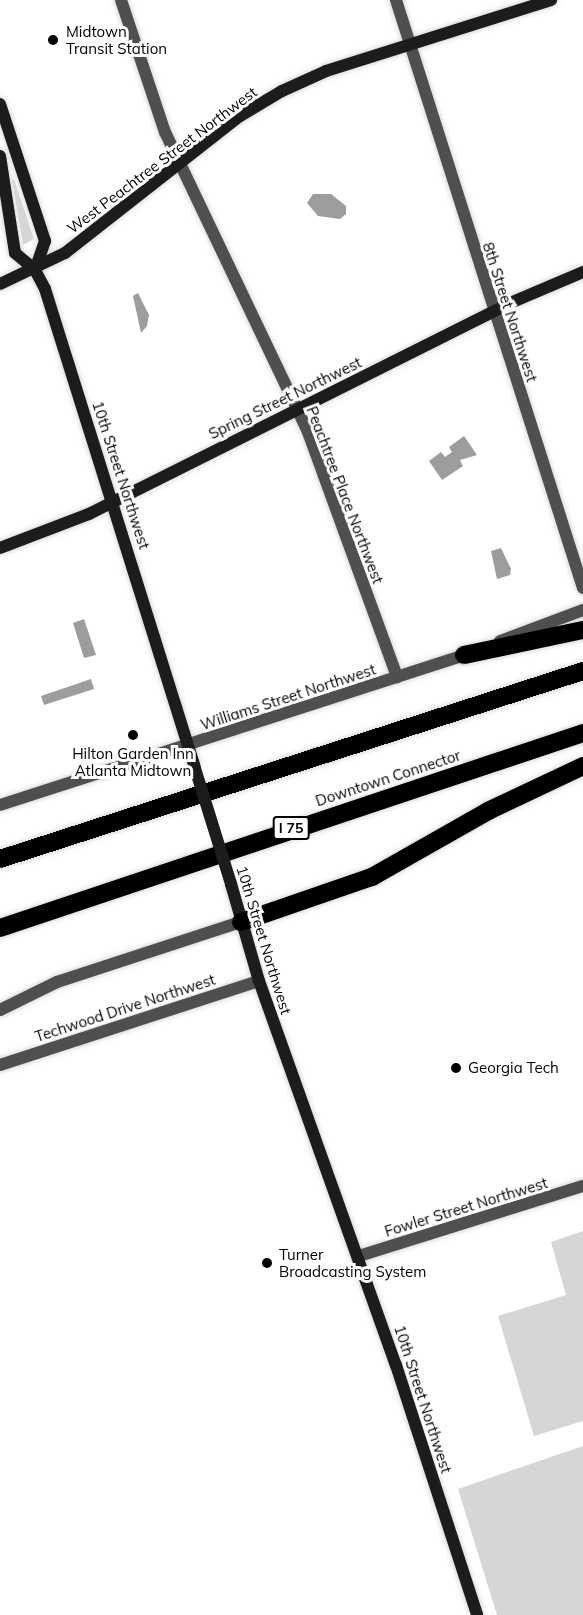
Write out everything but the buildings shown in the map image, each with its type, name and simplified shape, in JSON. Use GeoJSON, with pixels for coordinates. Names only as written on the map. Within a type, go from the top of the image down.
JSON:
{"type":"FeatureCollection","features":[{"type":"Feature","properties":{"kind":"highway"},"geometry":{"type":"LineString","coordinates":[[464,655],[583,630]]}},
{"type":"Feature","properties":{"kind":"highway"},"geometry":{"type":"LineString","coordinates":[[0,859],[583,671]]}},
{"type":"Feature","properties":{"kind":"highway","name":"Downtown Connector"},"geometry":{"type":"LineString","coordinates":[[0,928],[583,733]]}},
{"type":"Feature","properties":{"kind":"highway"},"geometry":{"type":"LineString","coordinates":[[241,922],[372,878],[488,811],[583,766]]}},
{"type":"Feature","properties":{"kind":"main road","name":"West Peachtree Street Northwest"},"geometry":{"type":"LineString","coordinates":[[0,284],[35,270],[101,227],[240,116],[282,91],[326,71],[551,0]]}},
{"type":"Feature","properties":{"kind":"main road"},"geometry":{"type":"LineString","coordinates":[[0,104],[45,241],[35,270]]}},
{"type":"Feature","properties":{"kind":"main road","name":"10th Street Northwest"},"geometry":{"type":"LineString","coordinates":[[0,156],[15,253],[35,270],[45,289],[114,501],[259,981],[359,1256],[477,1615]]}},
{"type":"Feature","properties":{"kind":"main road","name":"Spring Street Northwest"},"geometry":{"type":"LineString","coordinates":[[0,548],[89,514],[493,311],[583,272]]}},
{"type":"Feature","properties":{"kind":"street","name":"Peachtree Place Northwest"},"geometry":{"type":"LineString","coordinates":[[121,0],[165,132],[297,409],[397,677]]}},
{"type":"Feature","properties":{"kind":"street","name":"8th Street Northwest"},"geometry":{"type":"LineString","coordinates":[[396,0],[493,311],[583,588]]}},
{"type":"Feature","properties":{"kind":"street","name":"Williams Street Northwest"},"geometry":{"type":"LineString","coordinates":[[0,806],[464,655],[583,610]]}},
{"type":"Feature","properties":{"kind":"street"},"geometry":{"type":"LineString","coordinates":[[0,1010],[57,982],[241,922]]}},
{"type":"Feature","properties":{"kind":"street","name":"Techwood Drive Northwest"},"geometry":{"type":"LineString","coordinates":[[0,1065],[259,981]]}},
{"type":"Feature","properties":{"kind":"street","name":"Fowler Street Northwest"},"geometry":{"type":"LineString","coordinates":[[359,1256],[583,1186]]}},
{"type":"Feature","properties":{"kind":"shaded area"},"geometry":{"type":"Polygon","coordinates":[[[14,179],[34,239],[23,245],[12,180],[14,179]]]}},
{"type":"Feature","properties":{"kind":"shaded area"},"geometry":{"type":"Polygon","coordinates":[[[313,194],[331,194],[346,206],[346,214],[340,219],[318,216],[307,203],[313,194]]]}},
{"type":"Feature","properties":{"kind":"shaded area"},"geometry":{"type":"Polygon","coordinates":[[[138,293],[149,315],[147,326],[141,333],[133,296],[138,293]]]}},
{"type":"Feature","properties":{"kind":"shaded area"},"geometry":{"type":"Polygon","coordinates":[[[464,436],[477,455],[460,460],[463,466],[442,480],[429,461],[441,452],[445,457],[452,452],[449,447],[464,436]]]}},
{"type":"Feature","properties":{"kind":"shaded area"},"geometry":{"type":"Polygon","coordinates":[[[501,548],[511,569],[510,575],[497,579],[491,551],[501,548]]]}},
{"type":"Feature","properties":{"kind":"shaded area"},"geometry":{"type":"Polygon","coordinates":[[[84,619],[96,655],[84,658],[73,623],[84,619]]]}},
{"type":"Feature","properties":{"kind":"shaded area"},"geometry":{"type":"Polygon","coordinates":[[[91,679],[94,689],[44,705],[41,696],[91,679]]]}},
{"type":"Feature","properties":{"kind":"shaded area"},"geometry":{"type":"Polygon","coordinates":[[[583,1231],[583,1421],[534,1436],[498,1316],[566,1295],[551,1242],[583,1231]]]}},
{"type":"Feature","properties":{"kind":"shaded area"},"geometry":{"type":"Polygon","coordinates":[[[583,1446],[583,1615],[497,1615],[458,1489],[583,1446]]]}},
{"type":"Feature","properties":{"kind":"place","name":"Midtown Transit Station"},"geometry":{"type":"Point","coordinates":[53,40]}},
{"type":"Feature","properties":{"kind":"place","name":"Hilton Garden Inn Atlanta Midtown"},"geometry":{"type":"Point","coordinates":[133,735]}},
{"type":"Feature","properties":{"kind":"place","name":"Georgia Tech"},"geometry":{"type":"Point","coordinates":[456,1068]}},
{"type":"Feature","properties":{"kind":"place","name":"Turner Broadcasting System"},"geometry":{"type":"Point","coordinates":[267,1263]}}]}
